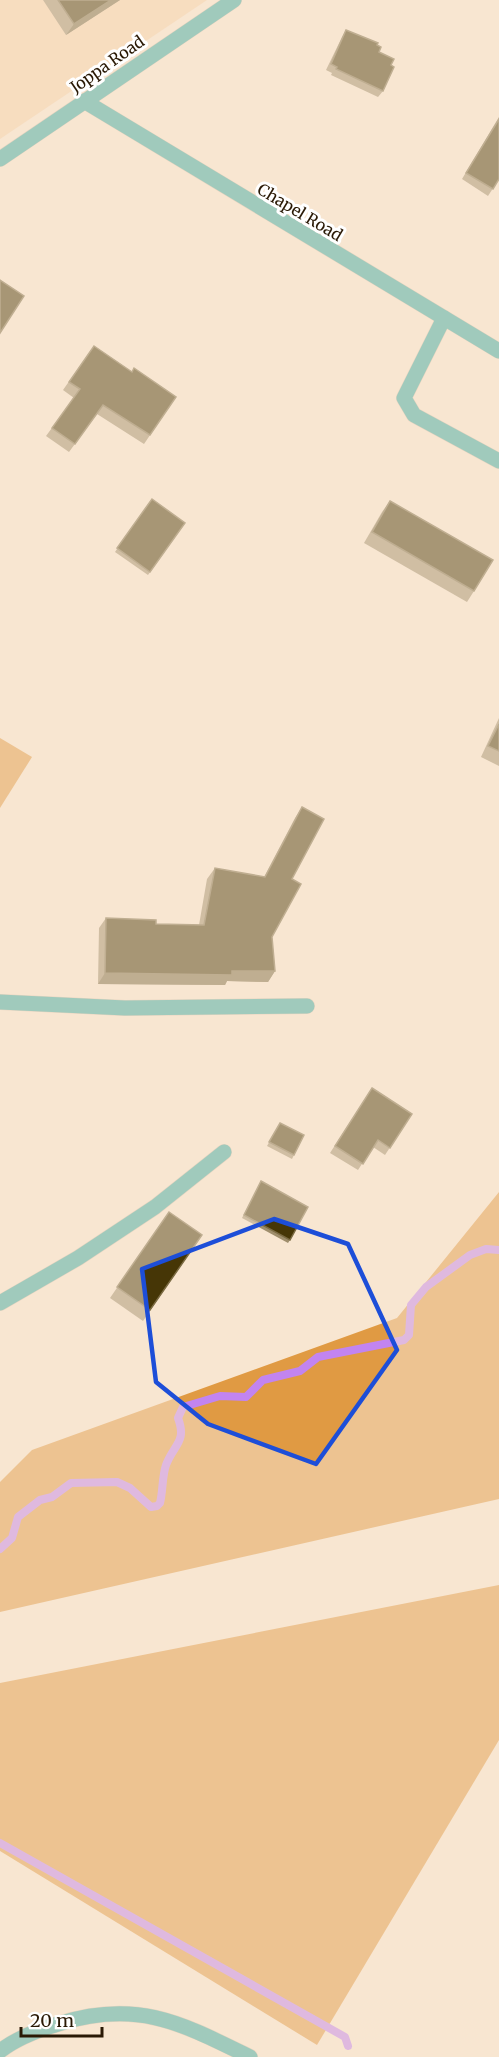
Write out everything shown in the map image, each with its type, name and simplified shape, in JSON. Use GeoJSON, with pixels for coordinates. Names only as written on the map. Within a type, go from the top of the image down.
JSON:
{"type":"FeatureCollection","features":[{"type":"Feature","properties":{"kind":"street","name":"Joppa Road"},"geometry":{"type":"LineString","coordinates":[[0,159],[234,0]]}},
{"type":"Feature","properties":{"kind":"street","name":"Chapel Road"},"geometry":{"type":"LineString","coordinates":[[84,101],[499,351]]}},
{"type":"Feature","properties":{"kind":"street"},"geometry":{"type":"LineString","coordinates":[[444,318],[404,398],[414,415],[499,460]]}},
{"type":"Feature","properties":{"kind":"street"},"geometry":{"type":"LineString","coordinates":[[0,1002],[125,1008],[307,1006]]}},
{"type":"Feature","properties":{"kind":"street"},"geometry":{"type":"LineString","coordinates":[[0,1303],[78,1258],[155,1208],[224,1152]]}},
{"type":"Feature","properties":{"kind":"street"},"geometry":{"type":"LineString","coordinates":[[0,2051],[39,2030],[79,2017],[138,2013],[185,2025],[250,2057]]}},
{"type":"Feature","properties":{"kind":"highlighted area"},"geometry":{"type":"Polygon","coordinates":[[[274,1219],[348,1244],[397,1350],[316,1464],[208,1424],[156,1382],[142,1269],[274,1219]]]}},
{"type":"Feature","properties":{"kind":"shaded area"},"geometry":{"type":"Polygon","coordinates":[[[0,0],[207,0],[0,139],[0,0]]]}},
{"type":"Feature","properties":{"kind":"shaded area"},"geometry":{"type":"Polygon","coordinates":[[[0,738],[32,757],[0,808],[0,738]]]}},
{"type":"Feature","properties":{"kind":"shaded area"},"geometry":{"type":"Polygon","coordinates":[[[499,1192],[499,1499],[0,1612],[0,1482],[32,1450],[397,1318],[499,1192]]]}},
{"type":"Feature","properties":{"kind":"shaded area"},"geometry":{"type":"Polygon","coordinates":[[[499,1585],[499,1740],[317,2045],[0,1851],[0,1683],[499,1585]]]}},
{"type":"Feature","properties":{"kind":"building"},"geometry":{"type":"Polygon","coordinates":[[[58,0],[111,0],[74,24],[58,0]]]}},
{"type":"Feature","properties":{"kind":"building"},"geometry":{"type":"Polygon","coordinates":[[[346,30],[378,43],[377,45],[381,47],[379,52],[394,59],[391,65],[394,67],[383,91],[336,69],[337,67],[331,64],[346,30]]]}},
{"type":"Feature","properties":{"kind":"building"},"geometry":{"type":"Polygon","coordinates":[[[499,119],[499,179],[493,189],[466,173],[499,119]]]}},
{"type":"Feature","properties":{"kind":"building"},"geometry":{"type":"Polygon","coordinates":[[[0,280],[24,296],[0,333],[0,280]]]}},
{"type":"Feature","properties":{"kind":"building"},"geometry":{"type":"Polygon","coordinates":[[[94,346],[132,372],[134,368],[176,397],[150,435],[103,405],[75,444],[52,428],[80,389],[69,382],[94,346]]]}},
{"type":"Feature","properties":{"kind":"building"},"geometry":{"type":"Polygon","coordinates":[[[152,499],[185,523],[150,572],[117,548],[152,499]]]}},
{"type":"Feature","properties":{"kind":"building"},"geometry":{"type":"Polygon","coordinates":[[[390,501],[493,560],[474,591],[372,532],[390,501]]]}},
{"type":"Feature","properties":{"kind":"building"},"geometry":{"type":"Polygon","coordinates":[[[499,724],[499,751],[488,746],[499,724]]]}},
{"type":"Feature","properties":{"kind":"building"},"geometry":{"type":"Polygon","coordinates":[[[302,807],[324,819],[292,879],[301,884],[272,937],[275,971],[232,971],[232,975],[105,973],[106,918],[156,920],[156,924],[204,925],[215,868],[265,877],[302,807]]]}},
{"type":"Feature","properties":{"kind":"building"},"geometry":{"type":"Polygon","coordinates":[[[372,1088],[412,1114],[390,1148],[378,1140],[363,1164],[335,1146],[372,1088]]]}},
{"type":"Feature","properties":{"kind":"building"},"geometry":{"type":"Polygon","coordinates":[[[280,1123],[304,1135],[294,1155],[269,1142],[280,1123]]]}},
{"type":"Feature","properties":{"kind":"building"},"geometry":{"type":"Polygon","coordinates":[[[261,1181],[308,1207],[290,1240],[244,1215],[261,1181]]]}},
{"type":"Feature","properties":{"kind":"building"},"geometry":{"type":"Polygon","coordinates":[[[169,1212],[202,1235],[150,1310],[117,1287],[169,1212]]]}},
{"type":"Feature","properties":{"kind":"waterway"},"geometry":{"type":"LineString","coordinates":[[0,1549],[12,1538],[18,1517],[40,1500],[52,1497],[71,1483],[117,1482],[130,1488],[151,1507],[157,1506],[160,1503],[166,1465],[180,1438],[178,1418],[183,1407],[220,1396],[246,1397],[263,1380],[300,1371],[318,1357],[404,1340],[409,1335],[411,1305],[426,1287],[470,1255],[486,1249],[499,1250]]}},
{"type":"Feature","properties":{"kind":"waterway"},"geometry":{"type":"LineString","coordinates":[[0,1843],[345,2037],[348,2046]]}}]}
